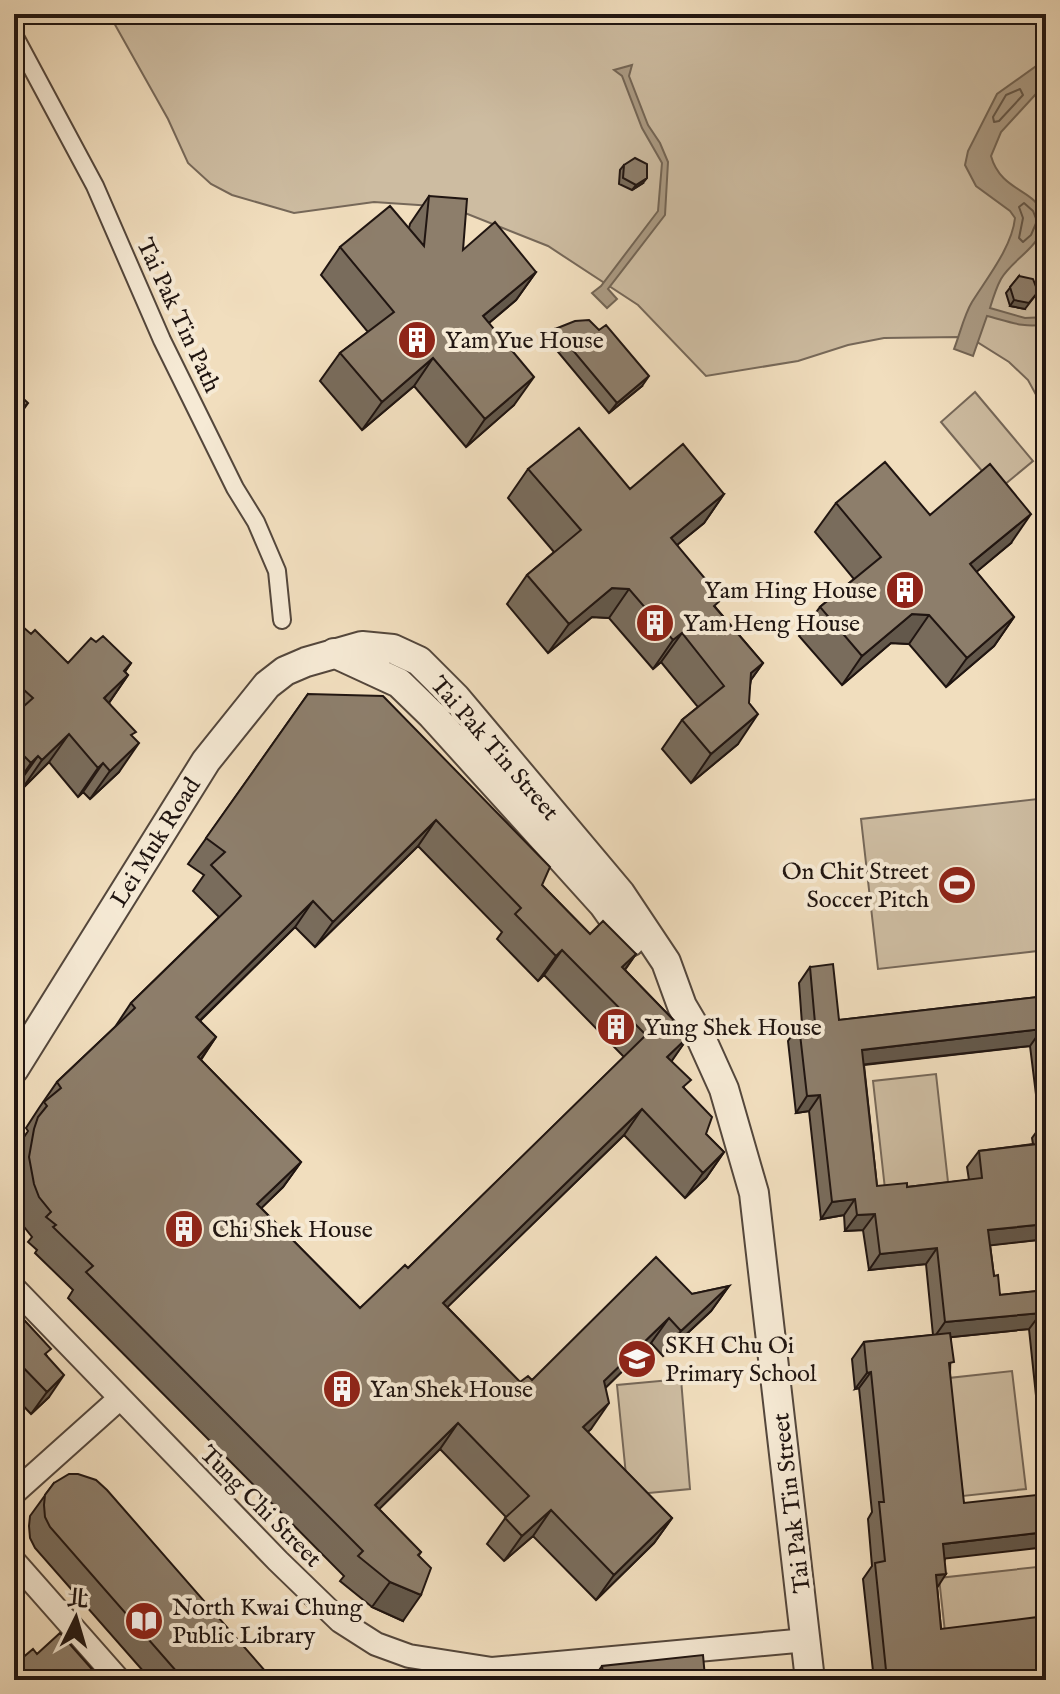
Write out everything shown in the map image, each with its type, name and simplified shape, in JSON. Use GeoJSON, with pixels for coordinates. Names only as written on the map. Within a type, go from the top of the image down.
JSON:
{"type":"FeatureCollection","features":[{"type":"Feature","properties":{"kind":"street","name":"Tai Pak Tin Path"},"geometry":{"type":"LineString","coordinates":[[14,35],[95,186],[162,340],[235,488],[256,522],[277,571],[282,620]]}},
{"type":"Feature","properties":{"kind":"street","name":"Tai Pak Tin Street"},"geometry":{"type":"LineString","coordinates":[[334,653],[362,646],[393,649],[419,661],[456,698],[620,893],[666,962],[682,1006],[701,1038],[724,1089],[754,1193],[810,1680]]}},
{"type":"Feature","properties":{"kind":"street","name":"Lei Muk Road"},"geometry":{"type":"LineString","coordinates":[[14,1069],[206,761],[267,685],[285,671],[334,653]]}},
{"type":"Feature","properties":{"kind":"street","name":"Tung Chi Street"},"geometry":{"type":"LineString","coordinates":[[14,1288],[119,1399],[340,1621],[376,1644],[409,1656],[492,1669],[807,1640]]}},
{"type":"Feature","properties":{"kind":"street"},"geometry":{"type":"LineString","coordinates":[[14,1493],[119,1399]]}},
{"type":"Feature","properties":{"kind":"street"},"geometry":{"type":"LineString","coordinates":[[14,1561],[119,1680]]}},
{"type":"Feature","properties":{"kind":"shaded area"},"geometry":{"type":"Polygon","coordinates":[[[109,14],[1046,14],[1046,413],[1028,380],[1009,362],[977,342],[959,337],[884,338],[848,345],[798,361],[706,376],[638,305],[548,246],[465,213],[433,206],[374,202],[294,213],[232,195],[211,184],[188,163],[168,119],[109,14]]]}},
{"type":"Feature","properties":{"kind":"shaded area"},"geometry":{"type":"Polygon","coordinates":[[[975,392],[1033,461],[998,490],[941,422],[975,392]]]}},
{"type":"Feature","properties":{"kind":"shaded area","name":"On Chit Street Soccer Pitch"},"geometry":{"type":"Polygon","coordinates":[[[1046,798],[1046,950],[878,969],[861,819],[1046,798]]]}},
{"type":"Feature","properties":{"kind":"shaded area"},"geometry":{"type":"Polygon","coordinates":[[[936,1074],[949,1191],[886,1198],[873,1081],[936,1074]]]}},
{"type":"Feature","properties":{"kind":"shaded area"},"geometry":{"type":"Polygon","coordinates":[[[1012,1371],[1026,1489],[963,1496],[949,1378],[1012,1371]]]}},
{"type":"Feature","properties":{"kind":"shaded area"},"geometry":{"type":"Polygon","coordinates":[[[681,1379],[690,1489],[628,1495],[617,1385],[681,1379]]]}},
{"type":"Feature","properties":{"kind":"shaded area"},"geometry":{"type":"Polygon","coordinates":[[[1046,1566],[1046,1629],[946,1641],[939,1578],[1046,1566]]]}},
{"type":"Feature","properties":{"kind":"water"},"geometry":{"type":"Polygon","coordinates":[[[1046,59],[1046,83],[1001,132],[991,156],[1002,177],[1033,199],[1042,214],[1043,225],[1035,242],[1006,271],[990,308],[1025,318],[1046,317],[1046,324],[1023,325],[987,316],[973,356],[954,349],[969,307],[1004,251],[1015,218],[976,186],[965,165],[968,151],[997,94],[1046,59]]]}},
{"type":"Feature","properties":{"kind":"water"},"geometry":{"type":"Polygon","coordinates":[[[632,65],[629,76],[648,125],[668,162],[665,215],[608,289],[617,299],[607,308],[592,293],[601,286],[658,211],[662,163],[642,128],[622,76],[614,70],[632,65]]]}},
{"type":"Feature","properties":{"kind":"building"},"geometry":{"type":"Polygon","coordinates":[[[635,158],[647,164],[647,178],[636,185],[623,178],[624,165],[635,158]]]}},
{"type":"Feature","properties":{"kind":"building"},"geometry":{"type":"Polygon","coordinates":[[[429,196],[467,199],[463,250],[495,222],[536,272],[483,316],[534,377],[485,419],[433,358],[382,402],[340,353],[394,312],[340,247],[390,206],[424,246],[429,196]]]}},
{"type":"Feature","properties":{"kind":"building"},"geometry":{"type":"Polygon","coordinates":[[[1019,276],[1033,279],[1038,292],[1029,303],[1014,300],[1010,287],[1019,276]]]}},
{"type":"Feature","properties":{"kind":"building"},"geometry":{"type":"Polygon","coordinates":[[[589,320],[599,330],[606,325],[649,376],[617,403],[555,329],[575,321],[589,320]]]}},
{"type":"Feature","properties":{"kind":"building"},"geometry":{"type":"Polygon","coordinates":[[[14,390],[28,403],[14,417],[14,390]]]}},
{"type":"Feature","properties":{"kind":"building"},"geometry":{"type":"Polygon","coordinates":[[[579,428],[630,489],[683,444],[724,494],[671,538],[722,599],[714,606],[763,663],[751,673],[749,703],[758,714],[711,754],[682,720],[724,686],[682,633],[673,640],[629,589],[612,588],[569,624],[527,575],[581,530],[528,469],[579,428]]]}},
{"type":"Feature","properties":{"kind":"building","name":"Yam Hing House"},"geometry":{"type":"Polygon","coordinates":[[[885,462],[930,515],[990,464],[1031,514],[970,564],[1014,617],[967,658],[929,615],[912,614],[862,656],[820,607],[881,557],[836,503],[885,462]]]}},
{"type":"Feature","properties":{"kind":"building"},"geometry":{"type":"Polygon","coordinates":[[[14,623],[31,634],[35,630],[68,663],[91,638],[96,642],[103,636],[131,663],[124,671],[128,675],[104,698],[136,732],[131,735],[139,743],[110,771],[103,763],[98,768],[69,734],[42,760],[38,756],[31,763],[14,746],[14,715],[33,698],[14,681],[14,623]]]}},
{"type":"Feature","properties":{"kind":"building"},"geometry":{"type":"Polygon","coordinates":[[[308,694],[383,696],[550,867],[542,885],[590,934],[603,921],[636,954],[622,967],[689,1036],[667,1057],[691,1080],[683,1087],[712,1117],[706,1134],[724,1152],[703,1173],[642,1109],[443,1303],[520,1382],[528,1376],[532,1380],[656,1257],[692,1294],[729,1286],[681,1331],[669,1318],[604,1381],[609,1403],[583,1427],[672,1518],[614,1575],[551,1510],[522,1536],[505,1518],[529,1496],[458,1423],[375,1505],[421,1552],[418,1555],[431,1568],[421,1595],[390,1582],[358,1556],[363,1551],[86,1272],[93,1266],[46,1217],[51,1212],[39,1197],[29,1157],[38,1117],[47,1106],[44,1102],[61,1088],[57,1082],[135,1008],[131,1003],[241,896],[211,865],[225,852],[206,838],[308,694]],[[436,820],[333,922],[313,901],[196,1017],[216,1037],[198,1057],[301,1162],[257,1204],[360,1308],[405,1265],[408,1268],[646,1035],[562,950],[556,956],[515,914],[521,908],[436,820]]]}},
{"type":"Feature","properties":{"kind":"building"},"geometry":{"type":"Polygon","coordinates":[[[833,964],[839,1020],[1046,996],[1046,1064],[1042,1029],[862,1050],[877,1186],[907,1183],[907,1187],[982,1178],[979,1151],[1046,1143],[1046,1224],[988,1230],[994,1276],[998,1275],[1000,1295],[1046,1290],[1046,1365],[1041,1313],[945,1322],[937,1248],[880,1254],[875,1214],[857,1215],[855,1199],[832,1202],[820,1095],[807,1096],[799,1025],[815,1023],[810,967],[833,964]]]}},
{"type":"Feature","properties":{"kind":"building"},"geometry":{"type":"Polygon","coordinates":[[[14,1309],[51,1349],[45,1354],[64,1375],[47,1392],[14,1358],[14,1309]]]}},
{"type":"Feature","properties":{"kind":"building"},"geometry":{"type":"Polygon","coordinates":[[[950,1333],[954,1362],[949,1363],[964,1503],[1046,1494],[1046,1532],[943,1544],[946,1574],[936,1575],[941,1629],[1046,1616],[1046,1680],[887,1680],[875,1563],[885,1561],[879,1502],[884,1502],[871,1372],[867,1373],[864,1342],[950,1333]]]}},
{"type":"Feature","properties":{"kind":"building"},"geometry":{"type":"Polygon","coordinates":[[[69,1474],[96,1480],[107,1490],[273,1680],[184,1680],[50,1527],[45,1517],[45,1495],[54,1483],[69,1474]]]}},
{"type":"Feature","properties":{"kind":"building"},"geometry":{"type":"Polygon","coordinates":[[[60,1633],[98,1676],[93,1680],[20,1680],[14,1674],[14,1665],[33,1649],[37,1654],[60,1633]]]}},
{"type":"Feature","properties":{"kind":"building"},"geometry":{"type":"Polygon","coordinates":[[[703,1655],[708,1680],[604,1680],[602,1666],[703,1655]]]}},
{"type":"Feature","properties":{"kind":"place","name":"Yam Yue House"},"geometry":{"type":"Point","coordinates":[417,340]}},
{"type":"Feature","properties":{"kind":"place","name":"Yam Hing House"},"geometry":{"type":"Point","coordinates":[905,590]}},
{"type":"Feature","properties":{"kind":"place","name":"Yam Heng House"},"geometry":{"type":"Point","coordinates":[655,623]}},
{"type":"Feature","properties":{"kind":"place","name":"On Chit Street Soccer Pitch"},"geometry":{"type":"Point","coordinates":[957,885]}},
{"type":"Feature","properties":{"kind":"place","name":"Yung Shek House"},"geometry":{"type":"Point","coordinates":[616,1027]}},
{"type":"Feature","properties":{"kind":"place","name":"Chi Shek House"},"geometry":{"type":"Point","coordinates":[184,1229]}},
{"type":"Feature","properties":{"kind":"place","name":"SKH Chu Oi Primary School"},"geometry":{"type":"Point","coordinates":[637,1359]}},
{"type":"Feature","properties":{"kind":"place","name":"Yan Shek House"},"geometry":{"type":"Point","coordinates":[342,1389]}},
{"type":"Feature","properties":{"kind":"place","name":"North Kwai Chung Public Library"},"geometry":{"type":"Point","coordinates":[144,1621]}}]}
